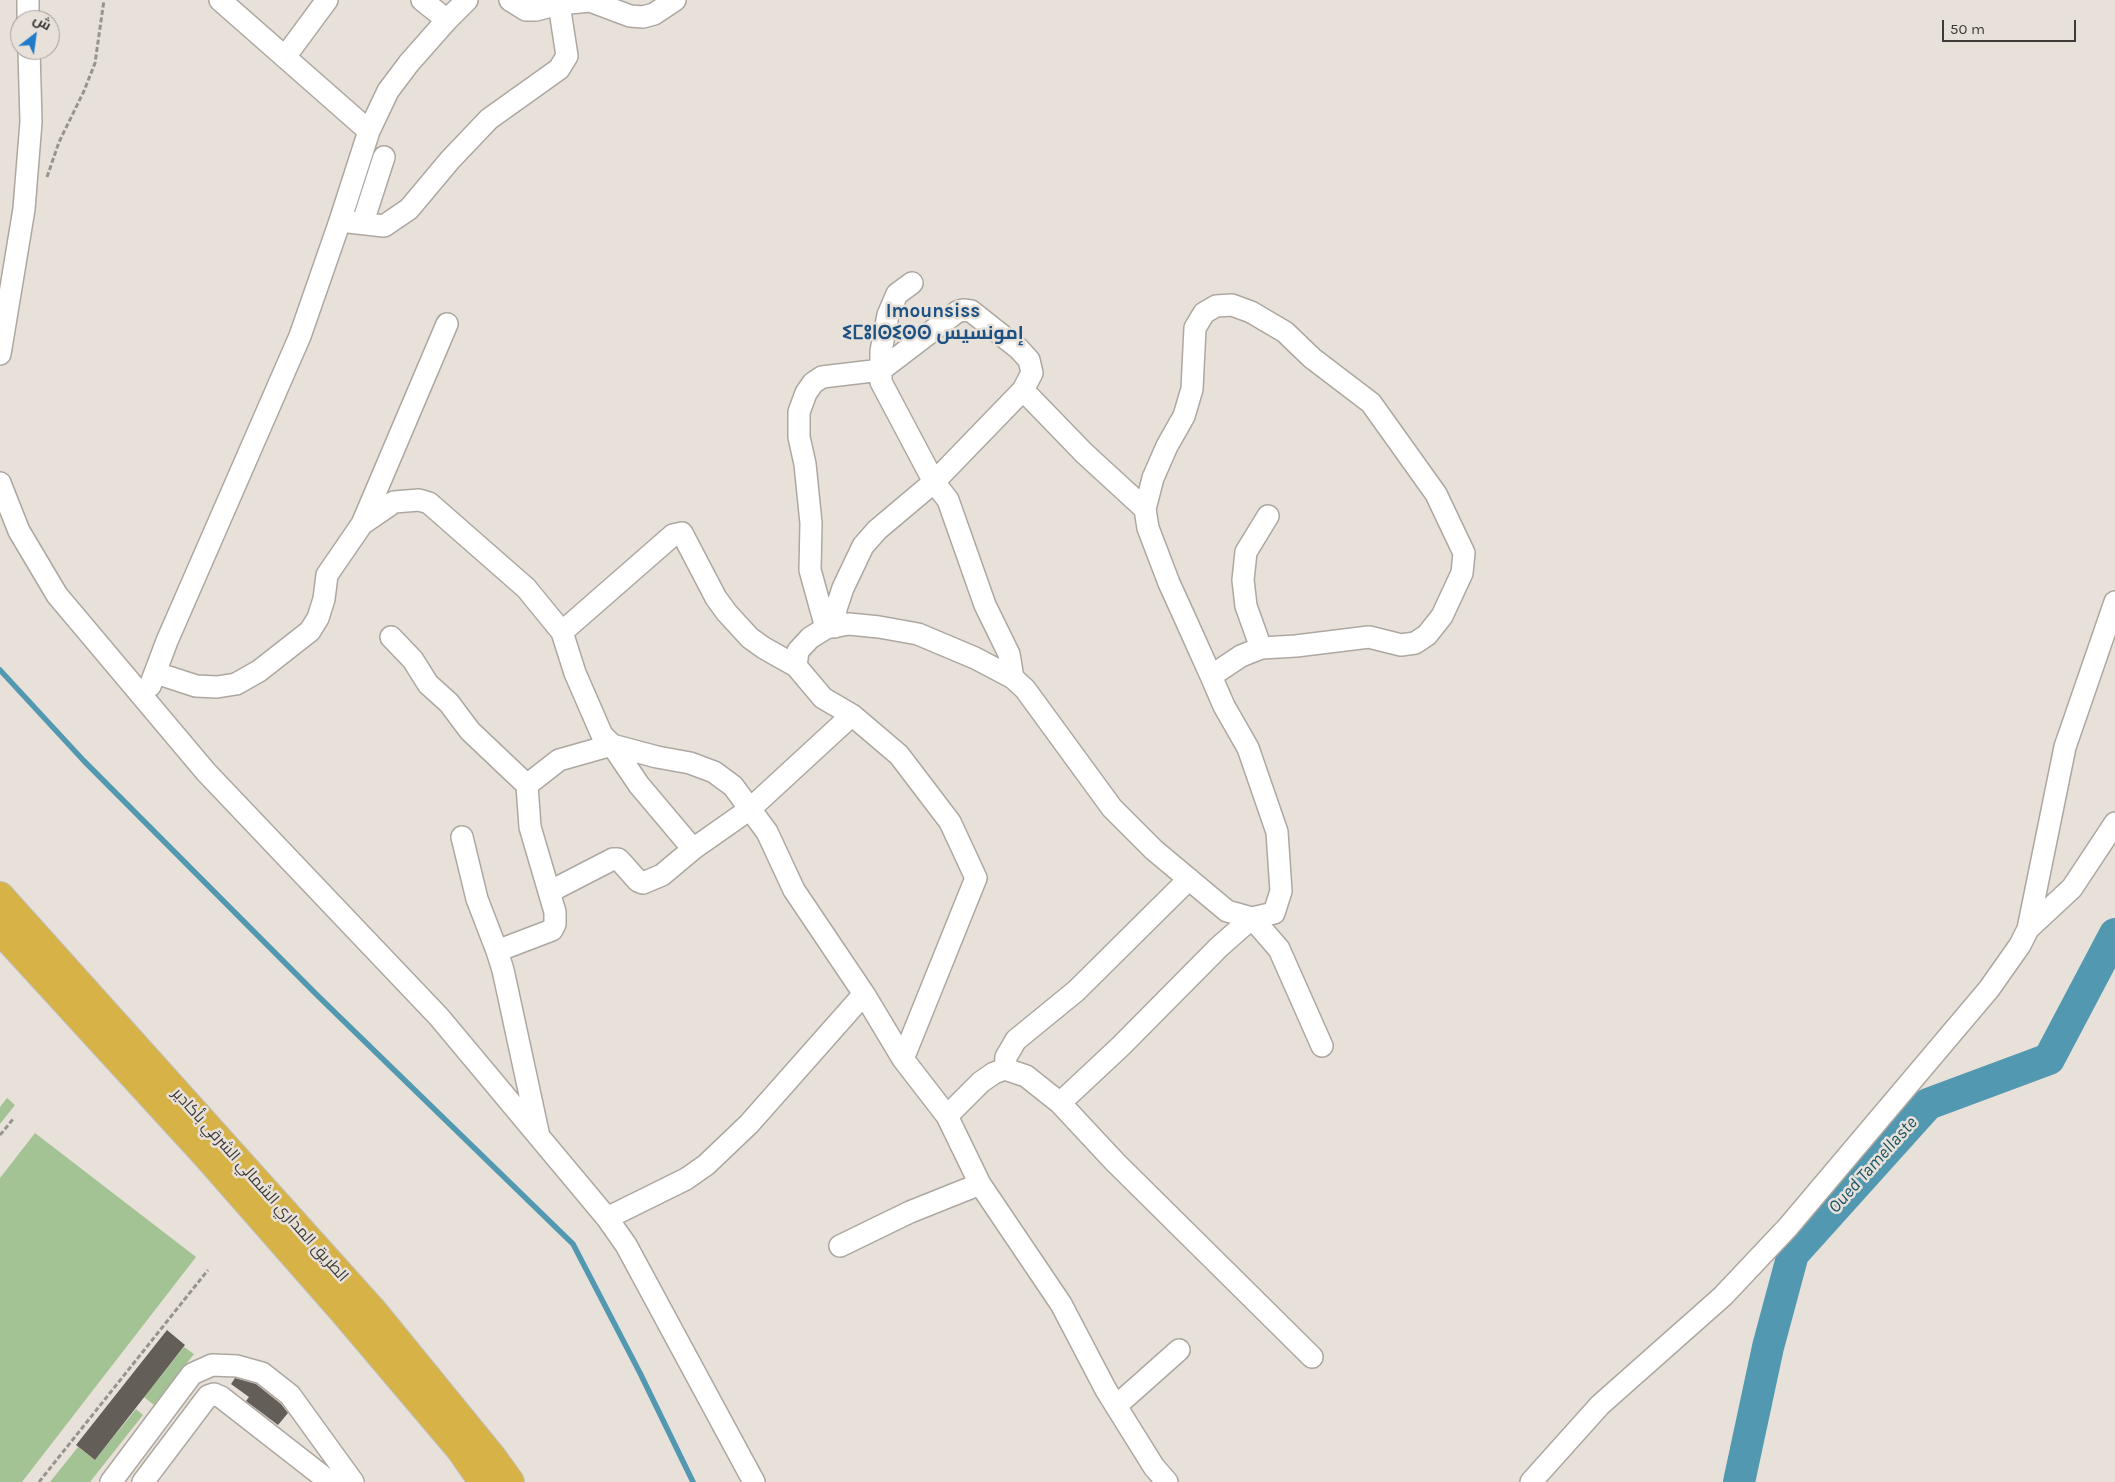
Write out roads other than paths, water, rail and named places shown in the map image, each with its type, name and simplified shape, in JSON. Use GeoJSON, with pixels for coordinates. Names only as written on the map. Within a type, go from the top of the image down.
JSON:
{"type":"FeatureCollection","features":[{"type":"Feature","properties":{"kind":"highway","name":"الطريق المداري الشمالي الشرقي بأكادير"},"geometry":{"type":"LineString","coordinates":[[0,896],[373,1311],[492,1457],[510,1482]]}},
{"type":"Feature","properties":{"kind":"highway","name":"الطريق المداري الشمالي الشرقي بأكادير"},"geometry":{"type":"LineString","coordinates":[[0,930],[207,1156],[460,1449],[484,1482]]}},
{"type":"Feature","properties":{"kind":"street"},"geometry":{"type":"LineString","coordinates":[[285,56],[327,0]]}},
{"type":"Feature","properties":{"kind":"street"},"geometry":{"type":"LineString","coordinates":[[422,0],[447,20]]}},
{"type":"Feature","properties":{"kind":"street"},"geometry":{"type":"LineString","coordinates":[[144,698],[300,336],[369,131],[388,91],[409,63],[467,0]]}},
{"type":"Feature","properties":{"kind":"street"},"geometry":{"type":"LineString","coordinates":[[510,0],[526,10],[590,1],[630,16],[643,17],[654,14],[675,0]]}},
{"type":"Feature","properties":{"kind":"street"},"geometry":{"type":"LineString","coordinates":[[224,1],[369,131]]}},
{"type":"Feature","properties":{"kind":"street"},"geometry":{"type":"LineString","coordinates":[[340,221],[363,222],[384,226],[409,209],[450,160],[489,119],[559,69],[567,56],[559,4]]}},
{"type":"Feature","properties":{"kind":"street"},"geometry":{"type":"LineString","coordinates":[[0,354],[24,209],[30,122],[29,60]]}},
{"type":"Feature","properties":{"kind":"street"},"geometry":{"type":"LineString","coordinates":[[363,222],[384,157]]}},
{"type":"Feature","properties":{"kind":"street"},"geometry":{"type":"LineString","coordinates":[[912,283],[897,294],[888,315],[881,351],[881,382],[934,482],[948,500],[957,520],[964,550],[982,596],[1009,654],[1012,678]]}},
{"type":"Feature","properties":{"kind":"street"},"geometry":{"type":"LineString","coordinates":[[1060,1102],[1121,1046],[1218,947],[1252,918],[1274,913],[1278,906],[1281,891],[1277,832],[1248,748],[1211,676],[1168,583],[1148,528],[1145,509],[1153,478],[1167,446],[1184,416],[1192,389],[1195,328],[1204,312],[1216,306],[1232,305],[1251,312],[1284,332],[1312,358],[1372,403],[1436,494],[1464,553],[1462,573],[1442,616],[1427,635],[1414,643],[1401,645],[1369,637],[1280,648],[1261,648],[1241,656],[1211,676]]}},
{"type":"Feature","properties":{"kind":"street"},"geometry":{"type":"LineString","coordinates":[[963,310],[971,311],[1018,348],[1029,360],[1032,374],[1023,390],[934,482],[877,530],[863,546],[843,588],[830,628],[810,570],[811,523],[805,464],[799,437],[800,412],[813,383],[822,377],[881,370],[957,312],[963,310]]}},
{"type":"Feature","properties":{"kind":"street"},"geometry":{"type":"LineString","coordinates":[[156,673],[196,686],[217,687],[236,684],[259,671],[310,632],[318,618],[324,599],[327,575],[362,524],[447,324]]}},
{"type":"Feature","properties":{"kind":"street"},"geometry":{"type":"LineString","coordinates":[[1023,390],[1084,453],[1145,509]]}},
{"type":"Feature","properties":{"kind":"street"},"geometry":{"type":"LineString","coordinates":[[0,483],[19,531],[57,594],[206,772],[439,1017],[607,1218],[626,1245],[754,1482]]}},
{"type":"Feature","properties":{"kind":"street"},"geometry":{"type":"LineString","coordinates":[[362,524],[394,502],[419,500],[429,503],[526,588],[562,632],[575,673],[602,735],[612,745],[639,785],[692,849]]}},
{"type":"Feature","properties":{"kind":"street"},"geometry":{"type":"LineString","coordinates":[[1261,648],[1246,606],[1243,580],[1246,552],[1268,516]]}},
{"type":"Feature","properties":{"kind":"street"},"geometry":{"type":"LineString","coordinates":[[562,632],[673,535],[680,533],[727,613],[750,638],[796,666],[823,698],[852,715],[899,755],[950,822],[976,878],[903,1059]]}},
{"type":"Feature","properties":{"kind":"street"},"geometry":{"type":"LineString","coordinates":[[1531,1482],[1600,1404],[1723,1296],[1788,1227],[1989,989],[2020,945],[2028,929],[2065,747],[2115,602]]}},
{"type":"Feature","properties":{"kind":"street"},"geometry":{"type":"LineString","coordinates":[[796,666],[798,651],[810,638],[830,628],[849,624],[918,634],[975,658],[1012,678],[1025,689],[1123,821],[1154,850],[1227,910],[1252,918],[1279,949],[1322,1046]]}},
{"type":"Feature","properties":{"kind":"street"},"geometry":{"type":"LineString","coordinates":[[391,637],[413,660],[428,684],[449,703],[470,730],[528,784],[530,827],[549,892],[555,924],[552,930],[497,951]]}},
{"type":"Feature","properties":{"kind":"street"},"geometry":{"type":"LineString","coordinates":[[549,892],[613,859],[618,859],[638,881],[645,883],[662,875],[692,849],[750,809],[852,715]]}},
{"type":"Feature","properties":{"kind":"street"},"geometry":{"type":"LineString","coordinates":[[528,784],[559,760],[612,745],[690,763],[714,772],[733,786],[766,832],[794,890],[864,994],[903,1059],[947,1116],[980,1184],[1061,1304],[1116,1406],[1154,1467],[1167,1482]]}},
{"type":"Feature","properties":{"kind":"street"},"geometry":{"type":"LineString","coordinates":[[2028,929],[2072,888],[2115,823]]}},
{"type":"Feature","properties":{"kind":"street"},"geometry":{"type":"LineString","coordinates":[[462,837],[477,899],[503,970],[539,1137]]}},
{"type":"Feature","properties":{"kind":"street"},"geometry":{"type":"LineString","coordinates":[[1005,1069],[1006,1057],[1016,1040],[1076,991],[1190,879]]}},
{"type":"Feature","properties":{"kind":"street"},"geometry":{"type":"LineString","coordinates":[[607,1218],[686,1179],[706,1165],[749,1124],[864,994]]}},
{"type":"Feature","properties":{"kind":"street"},"geometry":{"type":"LineString","coordinates":[[947,1116],[981,1082],[1005,1069],[1026,1076],[1060,1102],[1115,1162],[1312,1357]]}},
{"type":"Feature","properties":{"kind":"street"},"geometry":{"type":"LineString","coordinates":[[840,1246],[910,1212],[980,1184]]}},
{"type":"Feature","properties":{"kind":"street"},"geometry":{"type":"LineString","coordinates":[[1116,1406],[1179,1350]]}},
{"type":"Feature","properties":{"kind":"street"},"geometry":{"type":"LineString","coordinates":[[111,1482],[192,1374],[212,1365],[237,1366],[262,1373],[290,1394],[353,1482]]}},
{"type":"Feature","properties":{"kind":"street"},"geometry":{"type":"LineString","coordinates":[[143,1482],[208,1396],[214,1394],[221,1397],[330,1482]]}},
{"type":"Feature","properties":{"kind":"street"},"geometry":{"type":"LineString","coordinates":[[165,1410],[185,1426]]}},
{"type":"Feature","properties":{"kind":"waterway"},"geometry":{"type":"LineString","coordinates":[[0,670],[84,761],[318,996],[573,1244],[640,1373],[693,1482]]}},
{"type":"Feature","properties":{"kind":"waterway","name":"Oued Tamellaste"},"geometry":{"type":"LineString","coordinates":[[1739,1482],[1768,1347],[1793,1254],[1928,1104],[2049,1059],[2115,934]]}},
{"type":"Feature","properties":{"kind":"district","name":"Imounsiss ⵉⵎⵓⵏⵙⵉⵙⵙ إمونسيس"},"geometry":{"type":"Point","coordinates":[933,323]}}]}
